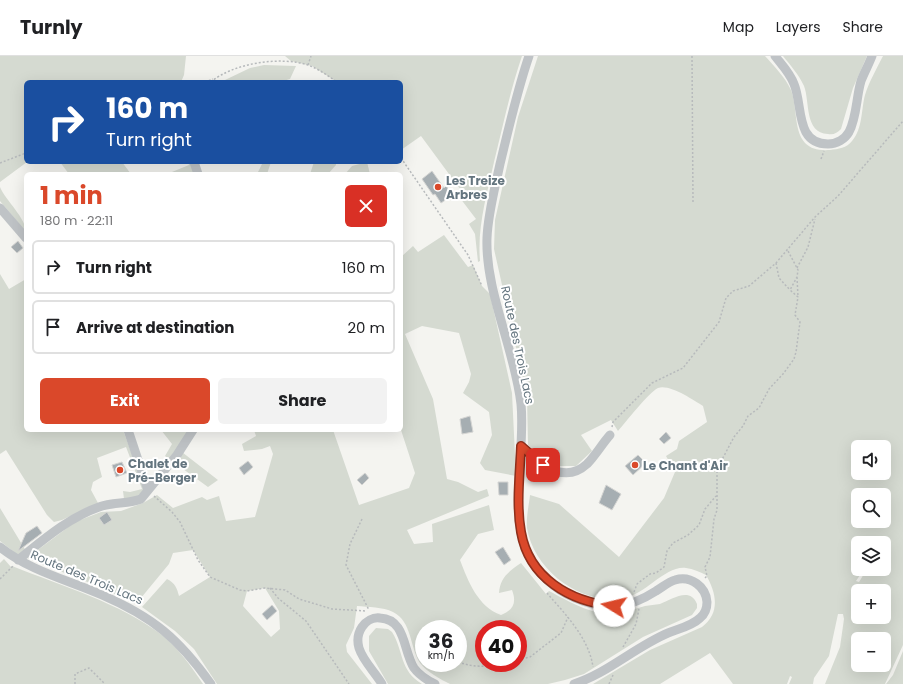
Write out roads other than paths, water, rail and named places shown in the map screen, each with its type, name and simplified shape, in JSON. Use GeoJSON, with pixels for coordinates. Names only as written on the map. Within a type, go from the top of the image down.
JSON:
{"type":"FeatureCollection","features":[{"type":"Feature","properties":{"kind":"street","name":"Route des Trois Lacs"},"geometry":{"type":"LineString","coordinates":[[529,56],[515,99],[489,216],[488,260],[518,389],[521,416],[519,516],[521,532],[526,550],[535,567],[553,585],[582,600],[601,605],[614,606],[637,602],[676,580],[689,580],[699,585],[707,602],[704,613],[698,620],[649,642],[594,676],[574,684]]}},
{"type":"Feature","properties":{"kind":"street"},"geometry":{"type":"LineString","coordinates":[[775,56],[789,74],[795,86],[801,121],[807,134],[814,141],[827,144],[837,142],[848,132],[852,124],[861,80],[872,56]]}},
{"type":"Feature","properties":{"kind":"street"},"geometry":{"type":"LineString","coordinates":[[0,208],[24,236]]}},
{"type":"Feature","properties":{"kind":"street"},"geometry":{"type":"LineString","coordinates":[[129,432],[148,490]]}},
{"type":"Feature","properties":{"kind":"street"},"geometry":{"type":"LineString","coordinates":[[18,560],[58,528],[83,514],[110,504],[138,501],[145,496],[148,490],[177,455],[192,432]]}},
{"type":"Feature","properties":{"kind":"street"},"geometry":{"type":"LineString","coordinates":[[521,446],[548,469],[556,472],[569,472],[578,470],[586,464],[610,435]]}},
{"type":"Feature","properties":{"kind":"street","name":"Route des Trois Lacs"},"geometry":{"type":"LineString","coordinates":[[0,547],[18,560],[48,574],[102,595],[149,618],[182,646],[211,684]]}},
{"type":"Feature","properties":{"kind":"street"},"geometry":{"type":"LineString","coordinates":[[382,684],[360,651],[358,641],[360,632],[364,625],[372,619],[379,618],[387,619],[397,626],[415,670],[435,684]]}},
{"type":"Feature","properties":{"kind":"place","name":"Les Treize Arbres"},"geometry":{"type":"Point","coordinates":[438,187]}},
{"type":"Feature","properties":{"kind":"place","name":"Le Chant d'Air"},"geometry":{"type":"Point","coordinates":[635,465]}},
{"type":"Feature","properties":{"kind":"place","name":"Chalet de Pré-Berger"},"geometry":{"type":"Point","coordinates":[120,470]}}]}
